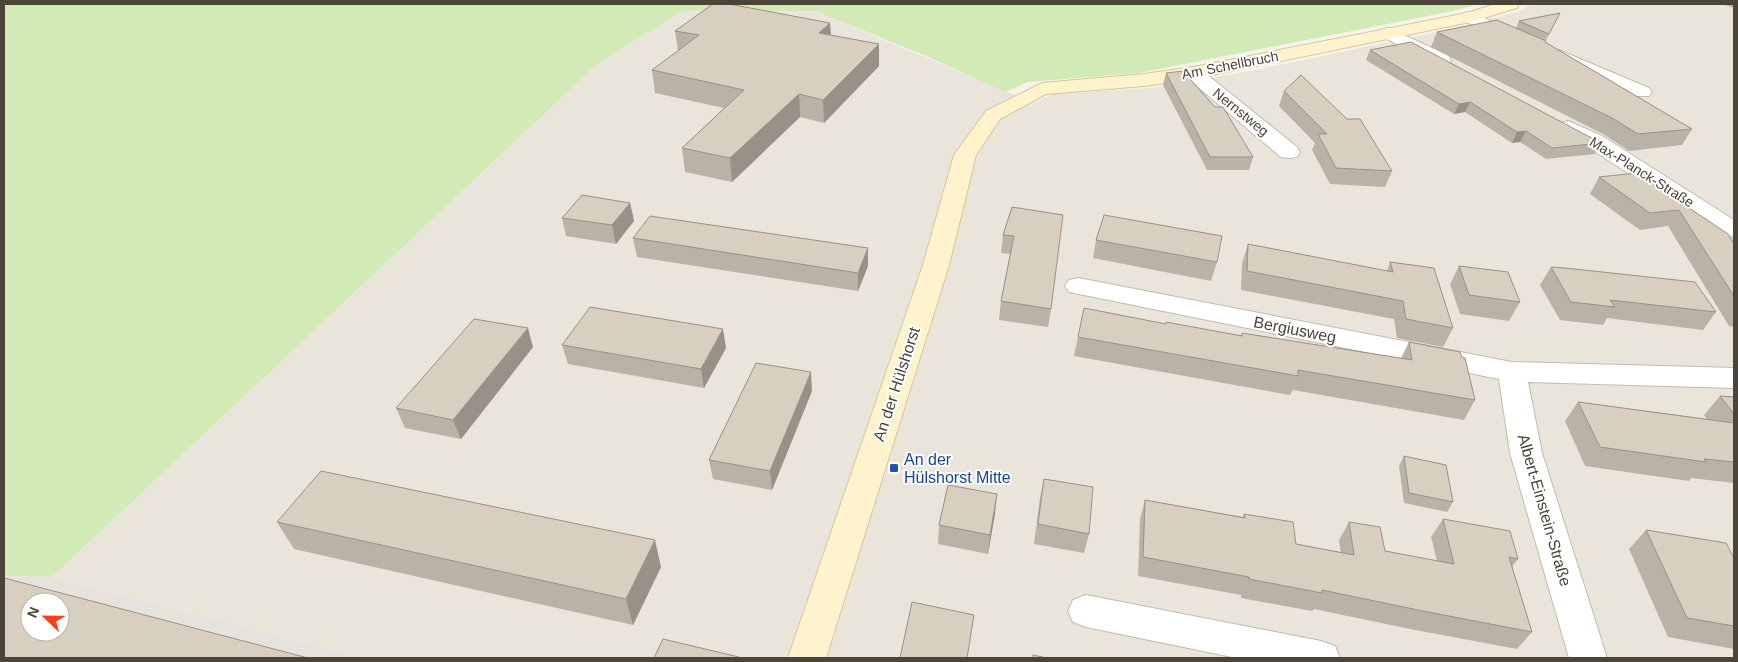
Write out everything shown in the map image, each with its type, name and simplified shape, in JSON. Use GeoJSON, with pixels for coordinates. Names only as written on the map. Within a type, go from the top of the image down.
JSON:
{"type":"FeatureCollection","features":[{"type":"Feature","properties":{"kind":"street","name":"Am Schellbruch"},"geometry":{"type":"LineString","coordinates":[[993,115],[1042,89],[1144,80],[1193,73],[1470,17],[1511,4]]}},
{"type":"Feature","properties":{"kind":"street"},"geometry":{"type":"LineString","coordinates":[[1470,17],[1642,92]]}},
{"type":"Feature","properties":{"kind":"street"},"geometry":{"type":"LineString","coordinates":[[1389,33],[1458,68]]}},
{"type":"Feature","properties":{"kind":"street","name":"Nernstweg"},"geometry":{"type":"LineString","coordinates":[[1193,73],[1289,152]]}},
{"type":"Feature","properties":{"kind":"street","name":"An der Hülshorst"},"geometry":{"type":"LineString","coordinates":[[807,658],[936,265],[965,155],[977,135],[993,115]]}},
{"type":"Feature","properties":{"kind":"street","name":"Max-Planck-Straße"},"geometry":{"type":"LineString","coordinates":[[1552,118],[1594,141],[1734,230]]}},
{"type":"Feature","properties":{"kind":"street","name":"Bergiusweg"},"geometry":{"type":"LineString","coordinates":[[1078,286],[1512,372]]}},
{"type":"Feature","properties":{"kind":"street"},"geometry":{"type":"LineString","coordinates":[[1512,372],[1734,378]]}},
{"type":"Feature","properties":{"kind":"street","name":"Albert-Einstein-Straße"},"geometry":{"type":"LineString","coordinates":[[1512,372],[1526,453],[1588,658]]}},
{"type":"Feature","properties":{"kind":"street"},"geometry":{"type":"LineString","coordinates":[[1086,611],[1320,658]]}},
{"type":"Feature","properties":{"kind":"shaded area"},"geometry":{"type":"Polygon","coordinates":[[[1531,4],[1734,4],[1734,658],[364,658],[52,577],[596,65],[682,11],[815,11],[1034,103],[1053,94],[1151,88],[1256,70],[1473,24],[1520,11],[1531,4]]]}},
{"type":"Feature","properties":{"kind":"shaded area"},"geometry":{"type":"Polygon","coordinates":[[[4,576],[52,577],[364,658],[4,658],[4,576]]]}},
{"type":"Feature","properties":{"kind":"green space"},"geometry":{"type":"Polygon","coordinates":[[[4,4],[1479,4],[1453,11],[1139,73],[1028,82],[1005,92],[926,56],[815,11],[682,11],[596,65],[52,577],[4,576],[4,4]]]}},
{"type":"Feature","properties":{"kind":"building"},"geometry":{"type":"Polygon","coordinates":[[[713,4],[729,4],[830,23],[819,33],[879,44],[823,100],[799,94],[730,158],[682,148],[744,90],[652,70],[699,35],[675,31],[713,4]]]}},
{"type":"Feature","properties":{"kind":"building"},"geometry":{"type":"Polygon","coordinates":[[[1560,13],[1549,34],[1519,21],[1560,13]]]}},
{"type":"Feature","properties":{"kind":"building"},"geometry":{"type":"Polygon","coordinates":[[[1497,20],[1546,41],[1692,129],[1638,134],[1612,118],[1437,32],[1497,20]]]}},
{"type":"Feature","properties":{"kind":"building"},"geometry":{"type":"Polygon","coordinates":[[[1411,42],[1601,143],[1552,148],[1526,131],[1517,132],[1470,102],[1459,104],[1370,50],[1411,42]]]}},
{"type":"Feature","properties":{"kind":"building"},"geometry":{"type":"Polygon","coordinates":[[[1183,71],[1215,107],[1223,107],[1253,157],[1210,157],[1166,73],[1183,71]]]}},
{"type":"Feature","properties":{"kind":"building"},"geometry":{"type":"Polygon","coordinates":[[[1301,75],[1347,119],[1360,119],[1392,171],[1336,168],[1318,134],[1327,134],[1284,91],[1301,75]]]}},
{"type":"Feature","properties":{"kind":"building"},"geometry":{"type":"Polygon","coordinates":[[[1637,173],[1728,234],[1734,244],[1734,296],[1679,210],[1650,213],[1599,177],[1637,173]]]}},
{"type":"Feature","properties":{"kind":"building"},"geometry":{"type":"Polygon","coordinates":[[[582,195],[630,203],[612,225],[562,218],[582,195]]]}},
{"type":"Feature","properties":{"kind":"building"},"geometry":{"type":"Polygon","coordinates":[[[1012,207],[1063,215],[1051,309],[1001,301],[1014,236],[1003,235],[1012,207]]]}},
{"type":"Feature","properties":{"kind":"building"},"geometry":{"type":"Polygon","coordinates":[[[1104,215],[1222,236],[1217,262],[1096,240],[1104,215]]]}},
{"type":"Feature","properties":{"kind":"building"},"geometry":{"type":"Polygon","coordinates":[[[650,216],[868,248],[858,273],[633,238],[650,216]]]}},
{"type":"Feature","properties":{"kind":"building"},"geometry":{"type":"Polygon","coordinates":[[[1248,244],[1393,272],[1390,262],[1434,268],[1453,328],[1406,319],[1403,301],[1247,271],[1248,244]]]}},
{"type":"Feature","properties":{"kind":"building"},"geometry":{"type":"Polygon","coordinates":[[[1459,266],[1508,272],[1520,302],[1469,295],[1459,266]]]}},
{"type":"Feature","properties":{"kind":"building"},"geometry":{"type":"Polygon","coordinates":[[[1551,267],[1695,282],[1716,312],[1610,300],[1615,307],[1571,302],[1551,267]]]}},
{"type":"Feature","properties":{"kind":"building"},"geometry":{"type":"Polygon","coordinates":[[[590,307],[723,329],[701,369],[562,345],[590,307]]]}},
{"type":"Feature","properties":{"kind":"building"},"geometry":{"type":"Polygon","coordinates":[[[1084,308],[1166,324],[1166,322],[1242,336],[1242,333],[1412,360],[1409,342],[1460,352],[1462,357],[1465,358],[1475,400],[1298,370],[1298,376],[1078,337],[1084,308]]]}},
{"type":"Feature","properties":{"kind":"building"},"geometry":{"type":"Polygon","coordinates":[[[474,319],[528,328],[453,420],[396,408],[474,319]]]}},
{"type":"Feature","properties":{"kind":"building"},"geometry":{"type":"Polygon","coordinates":[[[756,363],[811,372],[770,471],[709,460],[756,363]]]}},
{"type":"Feature","properties":{"kind":"building"},"geometry":{"type":"Polygon","coordinates":[[[1720,396],[1734,397],[1734,414],[1720,396]]]}},
{"type":"Feature","properties":{"kind":"building"},"geometry":{"type":"Polygon","coordinates":[[[1578,402],[1734,423],[1734,462],[1704,459],[1706,462],[1600,447],[1578,402]]]}},
{"type":"Feature","properties":{"kind":"building"},"geometry":{"type":"Polygon","coordinates":[[[1404,456],[1446,465],[1453,502],[1409,493],[1404,456]]]}},
{"type":"Feature","properties":{"kind":"building"},"geometry":{"type":"Polygon","coordinates":[[[321,471],[655,540],[626,599],[277,522],[321,471]]]}},
{"type":"Feature","properties":{"kind":"building"},"geometry":{"type":"Polygon","coordinates":[[[1044,479],[1093,487],[1089,534],[1038,524],[1044,479]]]}},
{"type":"Feature","properties":{"kind":"building"},"geometry":{"type":"Polygon","coordinates":[[[948,485],[997,494],[990,535],[939,525],[948,485]]]}},
{"type":"Feature","properties":{"kind":"building"},"geometry":{"type":"Polygon","coordinates":[[[1145,500],[1245,518],[1244,514],[1293,522],[1296,544],[1354,555],[1349,522],[1380,527],[1385,551],[1454,564],[1443,519],[1510,531],[1518,559],[1509,557],[1532,632],[1322,590],[1322,593],[1249,579],[1249,577],[1143,557],[1145,500]]]}},
{"type":"Feature","properties":{"kind":"building"},"geometry":{"type":"Polygon","coordinates":[[[1646,530],[1726,543],[1734,558],[1734,626],[1687,618],[1646,530]]]}},
{"type":"Feature","properties":{"kind":"building"},"geometry":{"type":"Polygon","coordinates":[[[4,578],[57,592],[20,592],[20,642],[70,642],[70,595],[308,658],[4,658],[4,578]]]}},
{"type":"Feature","properties":{"kind":"building"},"geometry":{"type":"Polygon","coordinates":[[[912,602],[974,615],[967,658],[900,658],[912,602]]]}},
{"type":"Feature","properties":{"kind":"building"},"geometry":{"type":"Polygon","coordinates":[[[663,639],[739,657],[739,658],[654,658],[663,639]]]}},
{"type":"Feature","properties":{"kind":"building"},"geometry":{"type":"Polygon","coordinates":[[[1033,655],[1047,658],[1033,658],[1033,655]]]}},
{"type":"Feature","properties":{"kind":"place","name":"An der Hülshorst Mitte"},"geometry":{"type":"Point","coordinates":[894,468]}}]}
